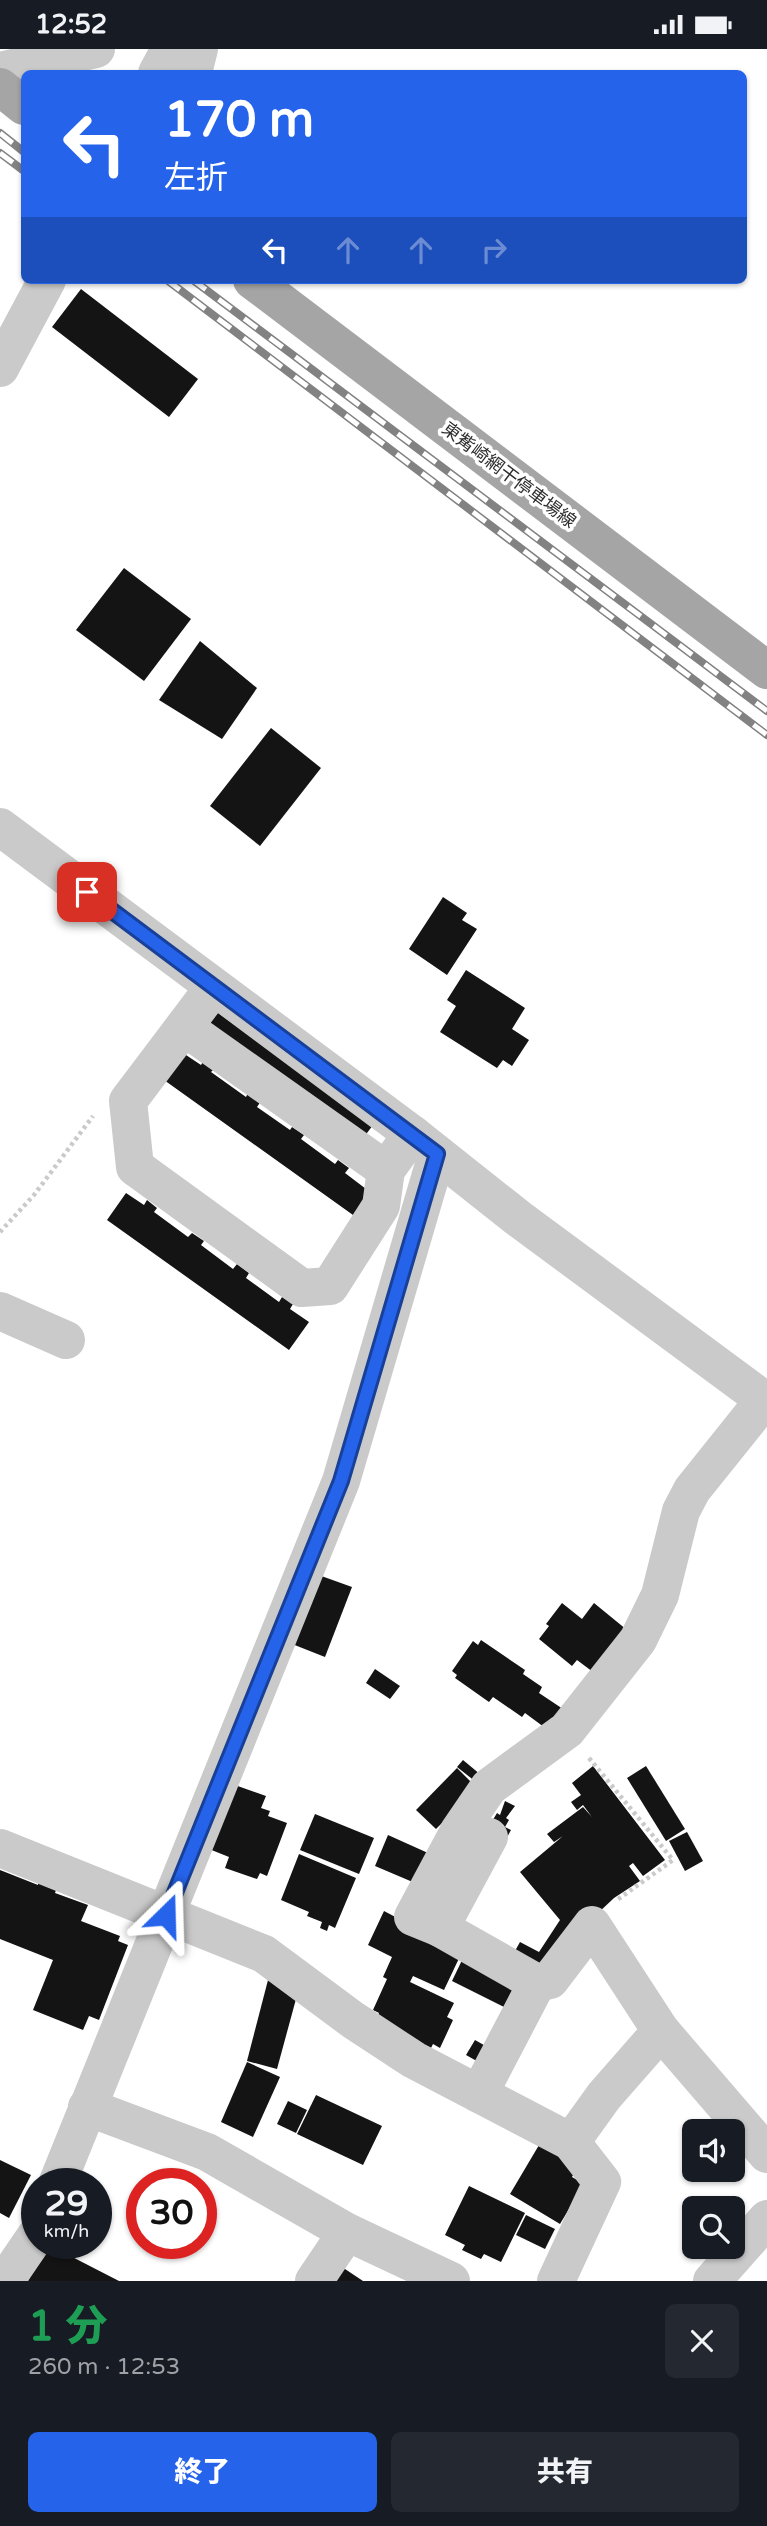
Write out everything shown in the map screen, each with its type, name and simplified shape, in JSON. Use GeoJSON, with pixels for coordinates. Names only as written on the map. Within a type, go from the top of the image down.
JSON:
{"type":"FeatureCollection","features":[{"type":"Feature","properties":{"kind":"main road"},"geometry":{"type":"LineString","coordinates":[[0,87],[21,104]]}},
{"type":"Feature","properties":{"kind":"main road","name":"東觜崎網干停車場線"},"geometry":{"type":"LineString","coordinates":[[257,284],[767,670]]}},
{"type":"Feature","properties":{"kind":"street"},"geometry":{"type":"LineString","coordinates":[[0,71],[96,49]]}},
{"type":"Feature","properties":{"kind":"street"},"geometry":{"type":"LineString","coordinates":[[159,70],[170,49]]}},
{"type":"Feature","properties":{"kind":"street"},"geometry":{"type":"LineString","coordinates":[[194,70],[199,49]]}},
{"type":"Feature","properties":{"kind":"street"},"geometry":{"type":"LineString","coordinates":[[0,368],[45,284]]}},
{"type":"Feature","properties":{"kind":"street"},"geometry":{"type":"LineString","coordinates":[[0,827],[424,1144],[518,1218],[766,1401],[692,1490],[681,1511],[660,1594],[638,1640],[567,1730],[489,1787],[459,1831],[413,1917],[440,1928],[537,1983],[550,1980],[592,1925],[662,2031],[767,2154]]}},
{"type":"Feature","properties":{"kind":"street"},"geometry":{"type":"LineString","coordinates":[[214,987],[128,1101],[135,1167],[302,1288],[330,1286],[381,1206],[386,1170],[424,1144]]}},
{"type":"Feature","properties":{"kind":"street"},"geometry":{"type":"LineString","coordinates":[[184,1027],[386,1170]]}},
{"type":"Feature","properties":{"kind":"street"},"geometry":{"type":"LineString","coordinates":[[63,2168],[341,1481],[424,1144]]}},
{"type":"Feature","properties":{"kind":"street"},"geometry":{"type":"LineString","coordinates":[[0,1311],[66,1340]]}},
{"type":"Feature","properties":{"kind":"street"},"geometry":{"type":"LineString","coordinates":[[440,1928],[489,1837]]}},
{"type":"Feature","properties":{"kind":"street"},"geometry":{"type":"LineString","coordinates":[[0,1847],[264,1954],[353,2020],[414,2060],[571,2143],[602,2182],[556,2281]]}},
{"type":"Feature","properties":{"kind":"street"},"geometry":{"type":"LineString","coordinates":[[479,2094],[537,1983]]}},
{"type":"Feature","properties":{"kind":"street"},"geometry":{"type":"LineString","coordinates":[[571,2143],[604,2096],[662,2031]]}},
{"type":"Feature","properties":{"kind":"street"},"geometry":{"type":"LineString","coordinates":[[86,2106],[207,2152],[347,2232],[451,2281]]}},
{"type":"Feature","properties":{"kind":"street"},"geometry":{"type":"LineString","coordinates":[[715,2280],[767,2219]]}},
{"type":"Feature","properties":{"kind":"street"},"geometry":{"type":"LineString","coordinates":[[314,2281],[347,2232]]}},
{"type":"Feature","properties":{"kind":"street"},"geometry":{"type":"LineString","coordinates":[[5,2281],[21,2258]]}},
{"type":"Feature","properties":{"kind":"path"},"geometry":{"type":"LineString","coordinates":[[567,1730],[673,1860],[620,1897],[592,1925]]}},
{"type":"Feature","properties":{"kind":"building"},"geometry":{"type":"Polygon","coordinates":[[[81,289],[198,379],[169,417],[52,327],[81,289]]]}},
{"type":"Feature","properties":{"kind":"building"},"geometry":{"type":"Polygon","coordinates":[[[124,568],[191,619],[144,681],[76,630],[124,568]]]}},
{"type":"Feature","properties":{"kind":"building"},"geometry":{"type":"Polygon","coordinates":[[[200,641],[257,688],[222,739],[159,700],[200,641]]]}},
{"type":"Feature","properties":{"kind":"building"},"geometry":{"type":"Polygon","coordinates":[[[271,728],[321,768],[260,846],[210,806],[271,728]]]}},
{"type":"Feature","properties":{"kind":"building"},"geometry":{"type":"Polygon","coordinates":[[[443,897],[467,913],[462,920],[477,929],[447,975],[409,949],[443,897]]]}},
{"type":"Feature","properties":{"kind":"building"},"geometry":{"type":"Polygon","coordinates":[[[466,970],[525,1008],[512,1029],[529,1040],[512,1066],[503,1060],[497,1068],[440,1032],[456,1006],[447,1000],[466,970]]]}},
{"type":"Feature","properties":{"kind":"building"},"geometry":{"type":"Polygon","coordinates":[[[217,1012],[373,1125],[364,1137],[208,1025],[217,1012]]]}},
{"type":"Feature","properties":{"kind":"building"},"geometry":{"type":"Polygon","coordinates":[[[183,1053],[201,1065],[204,1060],[215,1068],[211,1072],[246,1097],[248,1093],[261,1101],[257,1107],[290,1130],[292,1127],[304,1135],[301,1139],[335,1164],[338,1160],[349,1168],[345,1173],[370,1192],[353,1215],[164,1080],[183,1053]]]}},
{"type":"Feature","properties":{"kind":"building"},"geometry":{"type":"Polygon","coordinates":[[[126,1193],[144,1205],[147,1200],[157,1208],[154,1212],[188,1237],[192,1233],[204,1241],[201,1245],[233,1269],[237,1264],[249,1273],[246,1278],[279,1302],[282,1297],[293,1304],[290,1309],[309,1322],[289,1350],[107,1220],[126,1193]]]}},
{"type":"Feature","properties":{"kind":"building"},"geometry":{"type":"Polygon","coordinates":[[[313,1573],[352,1587],[325,1657],[287,1642],[313,1573]]]}},
{"type":"Feature","properties":{"kind":"building"},"geometry":{"type":"Polygon","coordinates":[[[562,1603],[582,1619],[594,1603],[627,1630],[593,1672],[577,1660],[572,1666],[539,1639],[549,1626],[546,1624],[562,1603]]]}},
{"type":"Feature","properties":{"kind":"building"},"geometry":{"type":"Polygon","coordinates":[[[481,1640],[525,1670],[523,1674],[542,1687],[539,1693],[563,1709],[548,1730],[525,1713],[522,1717],[493,1697],[489,1702],[455,1678],[457,1675],[452,1671],[473,1641],[478,1645],[481,1640]]]}},
{"type":"Feature","properties":{"kind":"building"},"geometry":{"type":"Polygon","coordinates":[[[375,1669],[400,1686],[390,1699],[366,1683],[375,1669]]]}},
{"type":"Feature","properties":{"kind":"building"},"geometry":{"type":"Polygon","coordinates":[[[463,1760],[481,1775],[476,1782],[457,1767],[463,1760]]]}},
{"type":"Feature","properties":{"kind":"building"},"geometry":{"type":"Polygon","coordinates":[[[593,1766],[665,1860],[643,1876],[633,1863],[629,1866],[640,1881],[614,1898],[580,1930],[547,1977],[511,1958],[520,1942],[539,1952],[560,1920],[520,1872],[563,1836],[554,1842],[547,1834],[583,1807],[592,1817],[583,1805],[577,1810],[571,1802],[581,1795],[572,1783],[593,1766]]]}},
{"type":"Feature","properties":{"kind":"building"},"geometry":{"type":"Polygon","coordinates":[[[646,1766],[685,1829],[666,1841],[627,1778],[646,1766]]]}},
{"type":"Feature","properties":{"kind":"building"},"geometry":{"type":"Polygon","coordinates":[[[457,1768],[473,1784],[458,1807],[436,1829],[416,1810],[457,1768]]]}},
{"type":"Feature","properties":{"kind":"building"},"geometry":{"type":"Polygon","coordinates":[[[232,1784],[266,1796],[261,1808],[270,1811],[268,1816],[287,1823],[267,1876],[260,1873],[257,1879],[225,1868],[229,1857],[209,1849],[232,1784]]]}},
{"type":"Feature","properties":{"kind":"building"},"geometry":{"type":"Polygon","coordinates":[[[505,1801],[515,1806],[506,1818],[509,1820],[505,1827],[511,1830],[504,1843],[491,1823],[497,1813],[500,1815],[505,1801]]]}},
{"type":"Feature","properties":{"kind":"building"},"geometry":{"type":"Polygon","coordinates":[[[315,1814],[374,1838],[359,1874],[300,1850],[315,1814]]]}},
{"type":"Feature","properties":{"kind":"building"},"geometry":{"type":"Polygon","coordinates":[[[687,1832],[703,1861],[685,1871],[669,1841],[687,1832]]]}},
{"type":"Feature","properties":{"kind":"building"},"geometry":{"type":"Polygon","coordinates":[[[388,1835],[428,1853],[415,1883],[375,1866],[388,1835]]]}},
{"type":"Feature","properties":{"kind":"building"},"geometry":{"type":"Polygon","coordinates":[[[299,1854],[356,1878],[335,1928],[329,1925],[327,1931],[320,1928],[322,1922],[307,1916],[309,1912],[281,1900],[299,1854]]]}},
{"type":"Feature","properties":{"kind":"building"},"geometry":{"type":"Polygon","coordinates":[[[0,1870],[56,1890],[55,1893],[88,1905],[81,1921],[120,1936],[118,1941],[128,1945],[99,2020],[89,2016],[83,2030],[33,2010],[53,1960],[0,1939],[0,1870]]]}},
{"type":"Feature","properties":{"kind":"building"},"geometry":{"type":"Polygon","coordinates":[[[384,1911],[462,1952],[444,1990],[413,1976],[410,1982],[454,2003],[447,2017],[453,2020],[440,2048],[433,2044],[431,2048],[375,2022],[379,2013],[373,2010],[387,1979],[383,1977],[392,1957],[368,1945],[384,1911]]]}},
{"type":"Feature","properties":{"kind":"building"},"geometry":{"type":"Polygon","coordinates":[[[464,1956],[519,1983],[506,2008],[452,1981],[464,1956]]]}},
{"type":"Feature","properties":{"kind":"building"},"geometry":{"type":"Polygon","coordinates":[[[268,1980],[299,1988],[277,2069],[247,2061],[268,1980]]]}},
{"type":"Feature","properties":{"kind":"building"},"geometry":{"type":"Polygon","coordinates":[[[475,2040],[491,2049],[482,2064],[466,2055],[475,2040]]]}},
{"type":"Feature","properties":{"kind":"building"},"geometry":{"type":"Polygon","coordinates":[[[247,2062],[280,2077],[253,2137],[221,2122],[247,2062]]]}},
{"type":"Feature","properties":{"kind":"building"},"geometry":{"type":"Polygon","coordinates":[[[316,2095],[382,2126],[363,2165],[297,2134],[316,2095]]]}},
{"type":"Feature","properties":{"kind":"building"},"geometry":{"type":"Polygon","coordinates":[[[288,2101],[307,2110],[296,2133],[277,2124],[288,2101]]]}},
{"type":"Feature","properties":{"kind":"building"},"geometry":{"type":"Polygon","coordinates":[[[542,2140],[580,2162],[572,2177],[584,2184],[560,2224],[510,2194],[542,2140]]]}},
{"type":"Feature","properties":{"kind":"building"},"geometry":{"type":"Polygon","coordinates":[[[0,2160],[21,2170],[21,2195],[9,2218],[0,2213],[0,2160]]]}},
{"type":"Feature","properties":{"kind":"building"},"geometry":{"type":"Polygon","coordinates":[[[469,2186],[525,2213],[501,2262],[484,2254],[481,2259],[462,2250],[465,2245],[445,2235],[469,2186]]]}},
{"type":"Feature","properties":{"kind":"building"},"geometry":{"type":"Polygon","coordinates":[[[526,2215],[555,2229],[545,2249],[516,2235],[526,2215]]]}},
{"type":"Feature","properties":{"kind":"building"},"geometry":{"type":"Polygon","coordinates":[[[39,2259],[76,2259],[119,2281],[28,2281],[39,2259]]]}},
{"type":"Feature","properties":{"kind":"building"},"geometry":{"type":"Polygon","coordinates":[[[339,2265],[363,2281],[328,2281],[339,2265]]]}},
{"type":"Feature","properties":{"kind":"railway"},"geometry":{"type":"LineString","coordinates":[[0,133],[21,150]]}},
{"type":"Feature","properties":{"kind":"railway"},"geometry":{"type":"LineString","coordinates":[[0,153],[21,169]]}},
{"type":"Feature","properties":{"kind":"railway"},"geometry":{"type":"LineString","coordinates":[[172,284],[767,735]]}},
{"type":"Feature","properties":{"kind":"railway"},"geometry":{"type":"LineString","coordinates":[[198,284],[767,711]]}},
{"type":"Feature","properties":{"kind":"route"},"geometry":{"type":"LineString","coordinates":[[87,892],[437,1154],[341,1481],[166,1915]]}}]}
